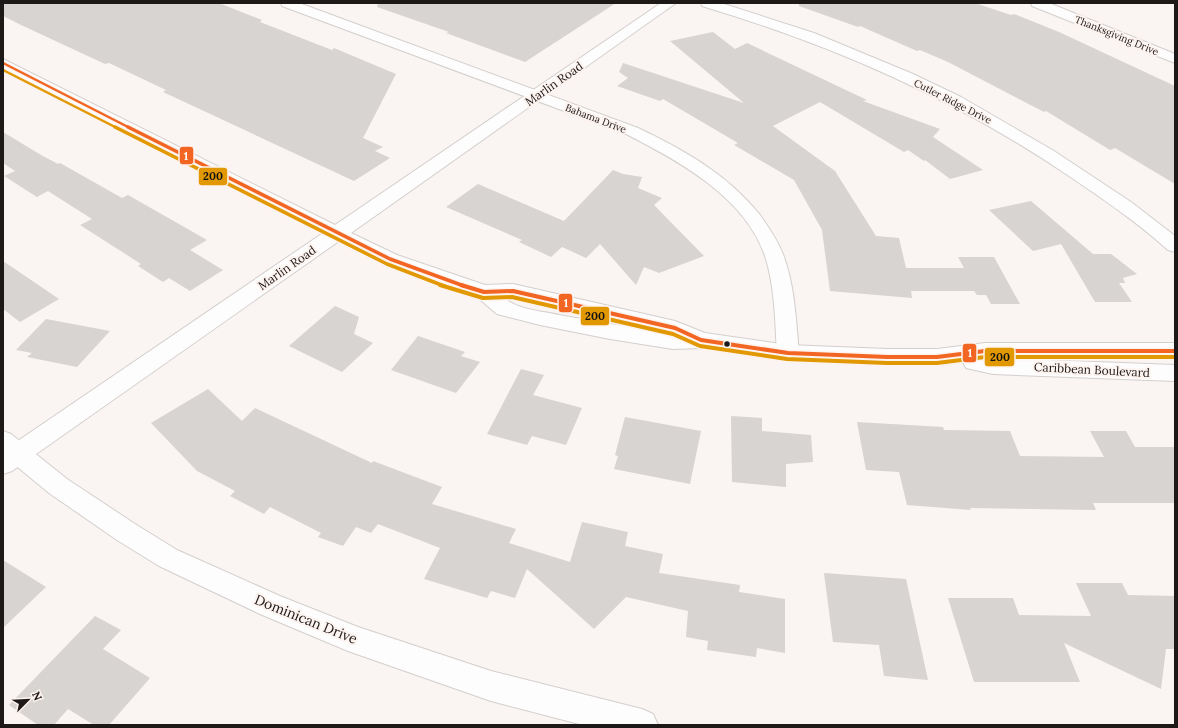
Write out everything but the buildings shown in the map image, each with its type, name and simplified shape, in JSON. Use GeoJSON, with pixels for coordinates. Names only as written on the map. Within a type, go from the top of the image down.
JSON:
{"type":"FeatureCollection","features":[{"type":"Feature","properties":{"kind":"street","name":"Bahama Drive"},"geometry":{"type":"LineString","coordinates":[[287,3],[632,131],[670,150],[702,169],[733,195],[754,220],[772,249],[780,281],[788,352]]}},
{"type":"Feature","properties":{"kind":"street","name":"Marlin Road"},"geometry":{"type":"LineString","coordinates":[[8,453],[337,233],[670,3]]}},
{"type":"Feature","properties":{"kind":"street","name":"Cutler Ridge Drive"},"geometry":{"type":"LineString","coordinates":[[707,3],[834,45],[901,74],[948,97],[1022,138],[1076,172],[1132,212],[1175,246]]}},
{"type":"Feature","properties":{"kind":"street","name":"Thanksgiving Drive"},"geometry":{"type":"LineString","coordinates":[[1037,3],[1102,28],[1175,59]]}},
{"type":"Feature","properties":{"kind":"street","name":"Caribbean Boulevard"},"geometry":{"type":"LineString","coordinates":[[3,63],[390,259],[443,279],[484,292],[504,309],[540,318],[650,339],[673,341],[701,340],[788,352],[887,357],[937,357],[985,351],[1175,351]]}},
{"type":"Feature","properties":{"kind":"street","name":"Caribbean Boulevard"},"geometry":{"type":"LineString","coordinates":[[937,357],[993,366],[1175,373]]}},
{"type":"Feature","properties":{"kind":"street","name":"Dominican Drive"},"geometry":{"type":"LineString","coordinates":[[8,453],[147,545],[180,564],[270,605],[358,641],[491,686],[642,725]]}},
{"type":"Feature","properties":{"kind":"transit line","name":"1"},"geometry":{"type":"LineString","coordinates":[[3,63],[390,259],[443,279],[484,292],[513,291],[675,328],[701,340],[788,353],[887,357],[937,357],[985,351],[1175,351]]}},
{"type":"Feature","properties":{"kind":"transit line","name":"200"},"geometry":{"type":"LineString","coordinates":[[3,70],[387,264],[441,285],[483,298],[512,297],[673,334],[700,346],[787,359],[887,363],[937,363],[985,357],[1175,357]]}}]}
